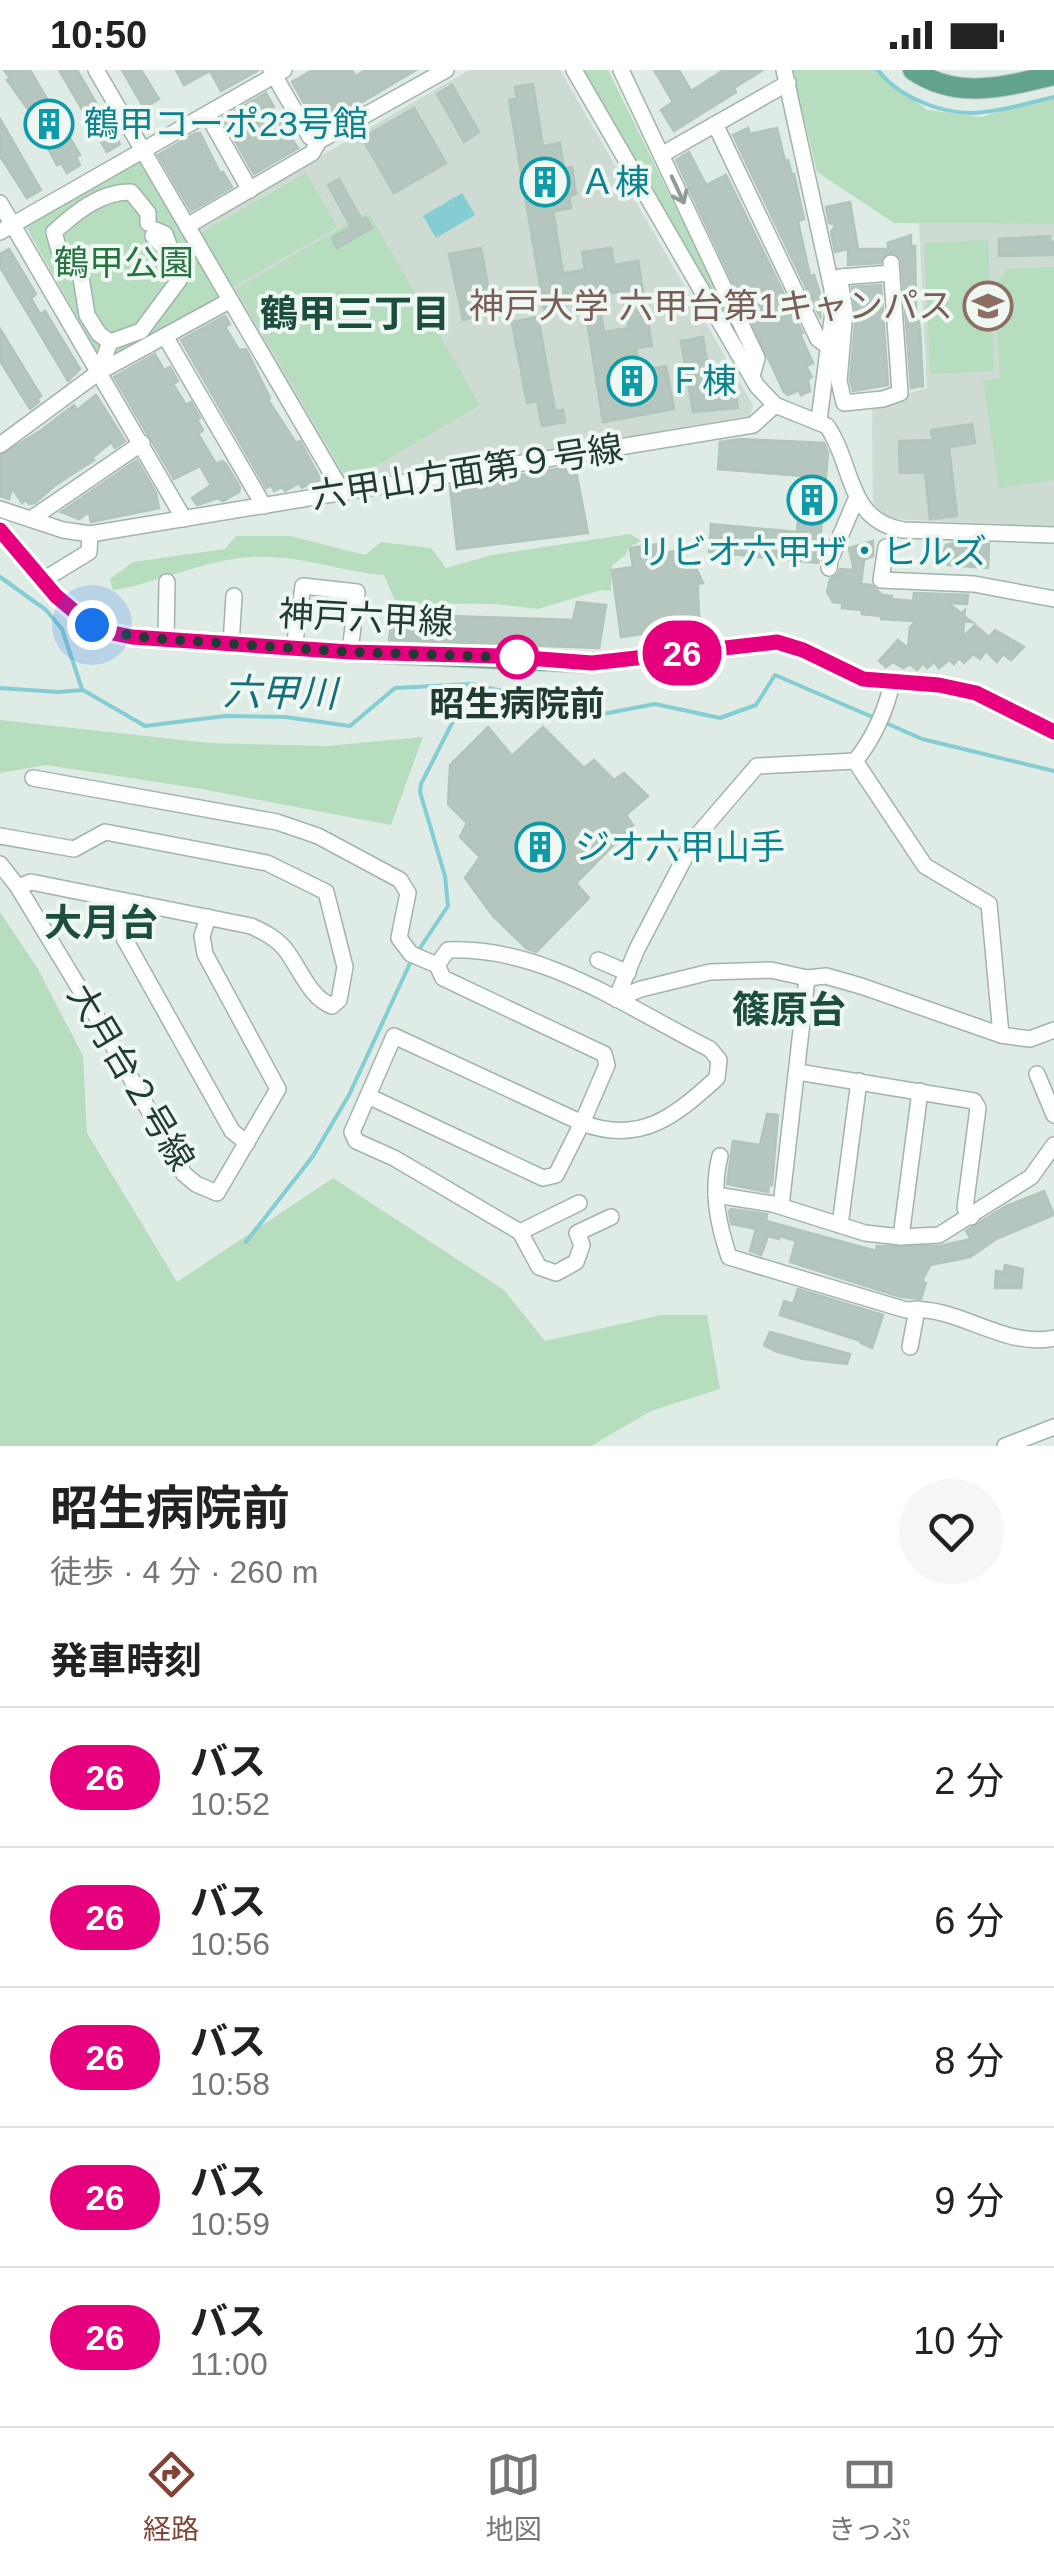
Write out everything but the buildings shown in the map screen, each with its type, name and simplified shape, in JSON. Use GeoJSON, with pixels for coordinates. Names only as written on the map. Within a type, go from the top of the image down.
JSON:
{"type":"FeatureCollection","features":[{"type":"Feature","properties":{"kind":"main road"},"geometry":{"type":"LineString","coordinates":[[914,70],[943,86],[969,90],[993,89],[1054,75]]}},
{"type":"Feature","properties":{"kind":"main road","name":"神戸六甲線"},"geometry":{"type":"LineString","coordinates":[[0,530],[66,606],[96,628],[120,635],[350,652],[602,663],[777,642],[863,679],[939,685],[976,693],[1054,732]]}},
{"type":"Feature","properties":{"kind":"street"},"geometry":{"type":"LineString","coordinates":[[96,70],[343,493]]}},
{"type":"Feature","properties":{"kind":"street"},"geometry":{"type":"LineString","coordinates":[[187,226],[312,153],[319,142],[446,70]]}},
{"type":"Feature","properties":{"kind":"street"},"geometry":{"type":"LineString","coordinates":[[574,70],[762,394],[775,404],[819,420],[834,436],[857,497],[869,516],[890,528],[1054,535]]}},
{"type":"Feature","properties":{"kind":"street"},"geometry":{"type":"LineString","coordinates":[[621,70],[757,358],[752,376]]}},
{"type":"Feature","properties":{"kind":"street"},"geometry":{"type":"LineString","coordinates":[[6,228],[276,72],[310,137],[319,142]]}},
{"type":"Feature","properties":{"kind":"street"},"geometry":{"type":"LineString","coordinates":[[662,155],[786,76],[834,275],[844,310],[840,395],[844,403],[850,404],[900,393],[892,268],[834,275]]}},
{"type":"Feature","properties":{"kind":"street"},"geometry":{"type":"LineString","coordinates":[[207,114],[250,190]]}},
{"type":"Feature","properties":{"kind":"street"},"geometry":{"type":"LineString","coordinates":[[716,124],[818,339],[829,347]]}},
{"type":"Feature","properties":{"kind":"street"},"geometry":{"type":"LineString","coordinates":[[131,192],[148,213],[152,230],[165,234],[169,246],[166,258],[185,284],[141,331],[110,342],[99,334],[87,315],[80,271],[59,250],[54,232],[104,194],[131,192]]}},
{"type":"Feature","properties":{"kind":"street"},"geometry":{"type":"LineString","coordinates":[[59,198],[70,219]]}},
{"type":"Feature","properties":{"kind":"street"},"geometry":{"type":"LineString","coordinates":[[0,203],[6,228],[99,372],[184,520]]}},
{"type":"Feature","properties":{"kind":"street"},"geometry":{"type":"LineString","coordinates":[[819,420],[834,275]]}},
{"type":"Feature","properties":{"kind":"street"},"geometry":{"type":"LineString","coordinates":[[0,445],[99,372],[230,301]]}},
{"type":"Feature","properties":{"kind":"street"},"geometry":{"type":"LineString","coordinates":[[165,336],[264,506]]}},
{"type":"Feature","properties":{"kind":"street"},"geometry":{"type":"LineString","coordinates":[[99,372],[110,342]]}},
{"type":"Feature","properties":{"kind":"street","name":"六甲山方面第９号線"},"geometry":{"type":"LineString","coordinates":[[90,534],[753,424],[775,404]]}},
{"type":"Feature","properties":{"kind":"street"},"geometry":{"type":"LineString","coordinates":[[31,519],[142,443]]}},
{"type":"Feature","properties":{"kind":"street"},"geometry":{"type":"LineString","coordinates":[[829,568],[857,497]]}},
{"type":"Feature","properties":{"kind":"street"},"geometry":{"type":"LineString","coordinates":[[0,508],[90,534],[89,552],[43,580]]}},
{"type":"Feature","properties":{"kind":"street"},"geometry":{"type":"LineString","coordinates":[[886,548],[881,580],[974,584],[1054,599]]}},
{"type":"Feature","properties":{"kind":"street"},"geometry":{"type":"LineString","coordinates":[[166,640],[167,582]]}},
{"type":"Feature","properties":{"kind":"street"},"geometry":{"type":"LineString","coordinates":[[294,648],[302,586],[357,592],[350,652]]}},
{"type":"Feature","properties":{"kind":"street"},"geometry":{"type":"LineString","coordinates":[[232,644],[234,596]]}},
{"type":"Feature","properties":{"kind":"street"},"geometry":{"type":"LineString","coordinates":[[616,999],[637,948],[695,838],[757,766],[854,761],[867,744],[892,682]]}},
{"type":"Feature","properties":{"kind":"street"},"geometry":{"type":"LineString","coordinates":[[854,761],[925,866],[989,904],[1001,1035]]}},
{"type":"Feature","properties":{"kind":"street"},"geometry":{"type":"LineString","coordinates":[[33,778],[248,815],[318,836],[400,880],[408,893],[398,938],[428,964],[604,1054],[607,1065],[556,1175],[543,1178],[368,1096]]}},
{"type":"Feature","properties":{"kind":"street"},"geometry":{"type":"LineString","coordinates":[[0,836],[74,848],[105,832],[267,863],[326,892],[345,967],[339,1000],[332,1006],[321,1002],[284,948],[268,934],[238,922],[31,882],[18,887],[0,864]]}},
{"type":"Feature","properties":{"kind":"street","name":"大月台２号線"},"geometry":{"type":"LineString","coordinates":[[18,887],[184,1174],[218,1193],[278,1089],[205,954],[202,936],[208,916]]}},
{"type":"Feature","properties":{"kind":"street"},"geometry":{"type":"LineString","coordinates":[[126,903],[124,938],[232,1131],[247,1143]]}},
{"type":"Feature","properties":{"kind":"street"},"geometry":{"type":"LineString","coordinates":[[428,964],[448,950],[481,948],[528,960],[616,999],[710,1049],[719,1060],[717,1078],[686,1106],[644,1128],[615,1132],[582,1123],[394,1036],[352,1132],[356,1141],[394,1158],[520,1232],[532,1259],[546,1271],[566,1270],[580,1255],[582,1245],[577,1232],[610,1216]]}},
{"type":"Feature","properties":{"kind":"street"},"geometry":{"type":"LineString","coordinates":[[598,960],[628,973]]}},
{"type":"Feature","properties":{"kind":"street"},"geometry":{"type":"LineString","coordinates":[[616,999],[710,972],[771,970],[807,978],[826,976],[1001,1035],[1030,1039],[1054,1030]]}},
{"type":"Feature","properties":{"kind":"street"},"geometry":{"type":"LineString","coordinates":[[781,1206],[807,978]]}},
{"type":"Feature","properties":{"kind":"street"},"geometry":{"type":"LineString","coordinates":[[798,1072],[974,1101],[978,1108],[965,1208],[971,1216]]}},
{"type":"Feature","properties":{"kind":"street"},"geometry":{"type":"LineString","coordinates":[[1037,1074],[1054,1115]]}},
{"type":"Feature","properties":{"kind":"street"},"geometry":{"type":"LineString","coordinates":[[840,1225],[859,1081]]}},
{"type":"Feature","properties":{"kind":"street"},"geometry":{"type":"LineString","coordinates":[[902,1237],[920,1091]]}},
{"type":"Feature","properties":{"kind":"street"},"geometry":{"type":"LineString","coordinates":[[716,1195],[781,1206],[865,1233],[939,1235],[1031,1177],[1054,1145]]}},
{"type":"Feature","properties":{"kind":"street"},"geometry":{"type":"LineString","coordinates":[[720,1156],[716,1195],[720,1229],[729,1257],[906,1310],[968,1319],[1001,1334],[1038,1342],[1054,1338]]}},
{"type":"Feature","properties":{"kind":"street"},"geometry":{"type":"LineString","coordinates":[[520,1232],[579,1203]]}},
{"type":"Feature","properties":{"kind":"street"},"geometry":{"type":"LineString","coordinates":[[910,1347],[917,1309]]}},
{"type":"Feature","properties":{"kind":"street"},"geometry":{"type":"LineString","coordinates":[[1005,1446],[1054,1427]]}},
{"type":"Feature","properties":{"kind":"shaded area"},"geometry":{"type":"Polygon","coordinates":[[[469,70],[560,70],[753,405],[750,416],[347,484],[341,481],[197,232],[200,226],[469,70]]]}},
{"type":"Feature","properties":{"kind":"shaded area","name":"神戸大学 六甲台第1キャンパス"},"geometry":{"type":"Polygon","coordinates":[[[919,223],[1054,224],[1054,527],[894,519],[883,515],[873,503],[872,404],[927,388],[919,223]]]}},
{"type":"Feature","properties":{"kind":"green space"},"geometry":{"type":"Polygon","coordinates":[[[581,70],[608,70],[747,352],[581,70]]]}},
{"type":"Feature","properties":{"kind":"green space"},"geometry":{"type":"Polygon","coordinates":[[[792,70],[876,70],[927,110],[981,117],[1054,97],[1054,224],[894,223],[817,172],[792,70]]]}},
{"type":"Feature","properties":{"kind":"green space","name":"鶴甲公園"},"geometry":{"type":"Polygon","coordinates":[[[138,161],[146,165],[221,296],[110,359],[99,356],[25,225],[138,161]]]}},
{"type":"Feature","properties":{"kind":"green space"},"geometry":{"type":"Polygon","coordinates":[[[306,173],[337,227],[232,287],[201,233],[306,173]]]}},
{"type":"Feature","properties":{"kind":"green space"},"geometry":{"type":"Polygon","coordinates":[[[368,212],[480,405],[349,482],[236,289],[368,212]]]}},
{"type":"Feature","properties":{"kind":"green space"},"geometry":{"type":"Polygon","coordinates":[[[988,240],[994,371],[930,374],[924,243],[988,240]]]}},
{"type":"Feature","properties":{"kind":"green space"},"geometry":{"type":"Polygon","coordinates":[[[1054,267],[1054,480],[999,488],[983,380],[1000,379],[995,285],[1007,269],[1054,267]]]}},
{"type":"Feature","properties":{"kind":"green space"},"geometry":{"type":"Polygon","coordinates":[[[630,534],[641,541],[629,547],[612,566],[611,591],[601,590],[538,609],[494,604],[396,603],[384,575],[268,557],[216,562],[113,590],[110,579],[133,562],[225,549],[236,536],[290,536],[365,555],[381,542],[431,548],[446,568],[492,555],[630,534]]]}},
{"type":"Feature","properties":{"kind":"green space"},"geometry":{"type":"Polygon","coordinates":[[[0,720],[209,743],[327,746],[423,737],[391,825],[196,788],[46,765],[0,773],[0,720]]]}},
{"type":"Feature","properties":{"kind":"green space"},"geometry":{"type":"Polygon","coordinates":[[[0,912],[38,969],[83,1056],[87,1133],[177,1282],[333,1178],[504,1290],[545,1341],[661,1315],[707,1315],[720,1389],[651,1411],[591,1446],[0,1446],[0,912]]]}},
{"type":"Feature","properties":{"kind":"water"},"geometry":{"type":"Polygon","coordinates":[[[462,193],[475,215],[436,238],[423,216],[462,193]]]}},
{"type":"Feature","properties":{"kind":"waterway"},"geometry":{"type":"LineString","coordinates":[[878,70],[899,90],[926,104],[955,112],[993,111],[1054,97]]}},
{"type":"Feature","properties":{"kind":"waterway"},"geometry":{"type":"LineString","coordinates":[[0,577],[46,610],[62,629],[82,689]]}},
{"type":"Feature","properties":{"kind":"waterway","name":"六甲川"},"geometry":{"type":"LineString","coordinates":[[0,688],[83,690],[145,726],[225,716],[285,717],[350,726],[395,688],[472,684],[603,714],[655,704],[720,718],[756,705],[775,675],[877,719]]}},
{"type":"Feature","properties":{"kind":"waterway"},"geometry":{"type":"LineString","coordinates":[[418,951],[448,906],[445,876],[421,784],[471,686]]}},
{"type":"Feature","properties":{"kind":"waterway","name":"六甲川"},"geometry":{"type":"LineString","coordinates":[[886,723],[922,739],[1054,771]]}},
{"type":"Feature","properties":{"kind":"waterway"},"geometry":{"type":"LineString","coordinates":[[246,1242],[313,1156],[349,1095],[412,959]]}},
{"type":"Feature","properties":{"kind":"bus line","name":"26"},"geometry":{"type":"LineString","coordinates":[[0,530],[66,606],[96,628],[109,632],[350,652],[592,663],[777,642],[863,679],[939,685],[976,693],[1054,732]]}},
{"type":"Feature","properties":{"kind":"place","name":"鶴甲コーポ23号館"},"geometry":{"type":"Point","coordinates":[49,124]}},
{"type":"Feature","properties":{"kind":"place","name":"Ａ棟"},"geometry":{"type":"Point","coordinates":[545,182]}},
{"type":"Feature","properties":{"kind":"place","name":"神戸大学 六甲台第1キャンパス"},"geometry":{"type":"Point","coordinates":[988,306]}},
{"type":"Feature","properties":{"kind":"place","name":"Ｆ棟"},"geometry":{"type":"Point","coordinates":[632,381]}},
{"type":"Feature","properties":{"kind":"place","name":"リビオ六甲ザ・ヒルズ"},"geometry":{"type":"Point","coordinates":[812,500]}},
{"type":"Feature","properties":{"kind":"place","name":"昭生病院前"},"geometry":{"type":"Point","coordinates":[517,657]}},
{"type":"Feature","properties":{"kind":"place","name":"ジオ六甲山手"},"geometry":{"type":"Point","coordinates":[540,847]}},
{"type":"Feature","properties":{"kind":"district","name":"鶴甲三丁目"},"geometry":{"type":"Point","coordinates":[355,314]}},
{"type":"Feature","properties":{"kind":"district","name":"大月台"},"geometry":{"type":"Point","coordinates":[101,923]}},
{"type":"Feature","properties":{"kind":"district","name":"篠原台"},"geometry":{"type":"Point","coordinates":[789,1010]}},
{"type":"Feature","properties":{"kind":"route"},"geometry":{"type":"LineString","coordinates":[[92,625],[109,632],[149,638],[350,652],[531,658],[517,657]]}}]}
